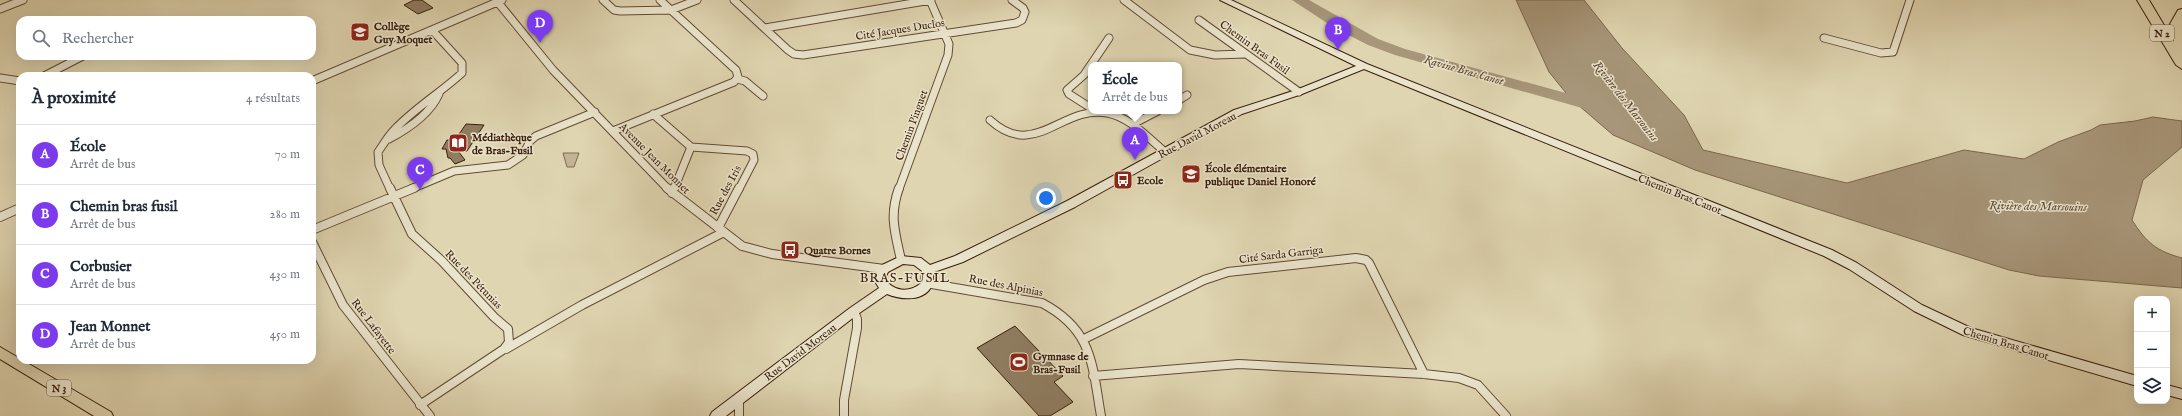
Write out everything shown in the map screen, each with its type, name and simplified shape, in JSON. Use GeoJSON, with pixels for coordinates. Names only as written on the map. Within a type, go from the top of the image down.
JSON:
{"type":"FeatureCollection","features":[{"type":"Feature","properties":{"kind":"highway","name":"N 2"},"geometry":{"type":"LineString","coordinates":[[2143,0],[2182,65]]}},
{"type":"Feature","properties":{"kind":"highway"},"geometry":{"type":"LineString","coordinates":[[2182,12],[2176,24],[2182,50]]}},
{"type":"Feature","properties":{"kind":"main road","name":"N 3"},"geometry":{"type":"LineString","coordinates":[[0,352],[6,358],[16,364]]}},
{"type":"Feature","properties":{"kind":"main road","name":"N 3"},"geometry":{"type":"LineString","coordinates":[[16,364],[106,416]]}},
{"type":"Feature","properties":{"kind":"street"},"geometry":{"type":"LineString","coordinates":[[0,9],[23,0]]}},
{"type":"Feature","properties":{"kind":"street"},"geometry":{"type":"LineString","coordinates":[[603,0],[614,10],[671,10],[697,0]]}},
{"type":"Feature","properties":{"kind":"street"},"geometry":{"type":"LineString","coordinates":[[613,131],[734,82],[737,79],[738,74],[736,70],[709,47],[660,0]]}},
{"type":"Feature","properties":{"kind":"street","name":"Cité Jacques Duclos"},"geometry":{"type":"LineString","coordinates":[[734,0],[788,50],[794,54],[803,55],[1016,23],[1022,20],[1025,12],[1023,8],[1012,0]]}},
{"type":"Feature","properties":{"kind":"street","name":"Cité Jacques Duclos"},"geometry":{"type":"LineString","coordinates":[[765,28],[931,0]]}},
{"type":"Feature","properties":{"kind":"street","name":"Chemin Pinguet"},"geometry":{"type":"LineString","coordinates":[[901,260],[892,221],[893,204],[948,55],[949,44],[931,0]]}},
{"type":"Feature","properties":{"kind":"street"},"geometry":{"type":"LineString","coordinates":[[1126,0],[1190,50],[1215,55],[1245,54]]}},
{"type":"Feature","properties":{"kind":"street","name":"Chemin Bras Canot"},"geometry":{"type":"LineString","coordinates":[[1224,0],[1364,66],[1828,253],[1853,266],[1918,308],[1967,332],[2134,380]]}},
{"type":"Feature","properties":{"kind":"street"},"geometry":{"type":"LineString","coordinates":[[1824,38],[1881,53],[1893,52],[1910,0]]}},
{"type":"Feature","properties":{"kind":"street"},"geometry":{"type":"LineString","coordinates":[[316,79],[499,1]]}},
{"type":"Feature","properties":{"kind":"street","name":"Avenue Jean Monnet"},"geometry":{"type":"LineString","coordinates":[[499,1],[553,70],[672,193],[742,246],[754,251],[832,264],[884,269]]}},
{"type":"Feature","properties":{"kind":"street","name":"Chemin Bras Fusil"},"geometry":{"type":"LineString","coordinates":[[1199,20],[1299,92]]}},
{"type":"Feature","properties":{"kind":"street","name":"Rue des Pétunias"},"geometry":{"type":"LineString","coordinates":[[432,30],[462,63],[464,68],[458,78],[439,94],[435,102],[402,133],[389,139],[380,148],[377,156],[379,165],[392,197],[412,234],[442,261],[508,329],[509,342],[504,349]]}},
{"type":"Feature","properties":{"kind":"street"},"geometry":{"type":"LineString","coordinates":[[1092,62],[1109,38]]}},
{"type":"Feature","properties":{"kind":"street"},"geometry":{"type":"LineString","coordinates":[[52,72],[75,60]]}},
{"type":"Feature","properties":{"kind":"street","name":"Rue David Moreau"},"geometry":{"type":"LineString","coordinates":[[928,270],[959,259],[1064,208],[1238,112],[1299,92],[1364,66]]}},
{"type":"Feature","properties":{"kind":"street"},"geometry":{"type":"LineString","coordinates":[[1088,68],[1083,76],[1073,83],[1067,90],[1069,94],[1088,106]]}},
{"type":"Feature","properties":{"kind":"street"},"geometry":{"type":"LineString","coordinates":[[0,78],[16,80]]}},
{"type":"Feature","properties":{"kind":"street"},"geometry":{"type":"LineString","coordinates":[[737,79],[744,81],[763,96]]}},
{"type":"Feature","properties":{"kind":"street"},"geometry":{"type":"LineString","coordinates":[[1182,98],[1187,96]]}},
{"type":"Feature","properties":{"kind":"street"},"geometry":{"type":"LineString","coordinates":[[316,228],[454,171],[508,165],[523,156],[530,141],[536,136],[594,112]]}},
{"type":"Feature","properties":{"kind":"street"},"geometry":{"type":"LineString","coordinates":[[653,114],[691,147],[672,193]]}},
{"type":"Feature","properties":{"kind":"street"},"geometry":{"type":"LineString","coordinates":[[990,120],[996,126],[1010,134],[1021,136],[1032,135],[1088,114]]}},
{"type":"Feature","properties":{"kind":"street"},"geometry":{"type":"LineString","coordinates":[[1112,114],[1133,124],[1166,152]]}},
{"type":"Feature","properties":{"kind":"street"},"geometry":{"type":"LineString","coordinates":[[1133,124],[1152,114]]}},
{"type":"Feature","properties":{"kind":"street","name":"Rue des Iris"},"geometry":{"type":"LineString","coordinates":[[691,147],[747,152],[753,154],[754,157],[721,230]]}},
{"type":"Feature","properties":{"kind":"street"},"geometry":{"type":"LineString","coordinates":[[0,217],[16,210]]}},
{"type":"Feature","properties":{"kind":"street"},"geometry":{"type":"LineString","coordinates":[[420,405],[504,349],[721,230]]}},
{"type":"Feature","properties":{"kind":"street","name":"Rue Lafayette"},"geometry":{"type":"LineString","coordinates":[[316,250],[343,305],[430,416]]}},
{"type":"Feature","properties":{"kind":"street","name":"Cité Sarda Garriga"},"geometry":{"type":"LineString","coordinates":[[1084,338],[1204,280],[1228,272],[1261,267],[1360,258],[1369,263],[1424,374]]}},
{"type":"Feature","properties":{"kind":"street"},"geometry":{"type":"LineString","coordinates":[[901,260],[917,261],[928,270],[929,278],[920,290],[909,294],[892,294],[885,290],[880,283],[880,277],[884,269],[890,264],[901,260]]}},
{"type":"Feature","properties":{"kind":"street","name":"Rue des Alpinias"},"geometry":{"type":"LineString","coordinates":[[926,283],[1042,303],[1055,309],[1067,318],[1084,338],[1101,416]]}},
{"type":"Feature","properties":{"kind":"street","name":"Rue David Moreau"},"geometry":{"type":"LineString","coordinates":[[716,416],[854,311],[885,290]]}},
{"type":"Feature","properties":{"kind":"street"},"geometry":{"type":"LineString","coordinates":[[844,416],[844,400],[857,319],[854,311]]}},
{"type":"Feature","properties":{"kind":"street"},"geometry":{"type":"LineString","coordinates":[[1093,376],[1239,364],[1424,374],[1459,378],[1478,385],[1486,392],[1506,416]]}},
{"type":"Feature","properties":{"kind":"street"},"geometry":{"type":"LineString","coordinates":[[2170,391],[2182,394]]}},
{"type":"Feature","properties":{"kind":"street"},"geometry":{"type":"LineString","coordinates":[[739,398],[739,416]]}},
{"type":"Feature","properties":{"kind":"shaded area"},"geometry":{"type":"Polygon","coordinates":[[[563,153],[579,153],[574,167],[567,167],[563,153]]]}},
{"type":"Feature","properties":{"kind":"water","name":"Rivière des Marsouins"},"geometry":{"type":"Polygon","coordinates":[[[1516,0],[1584,0],[1622,48],[1684,115],[1703,150],[1847,183],[1964,150],[2024,159],[2058,142],[2091,130],[2100,125],[2135,121],[2153,117],[2182,121],[2182,147],[2143,180],[2132,220],[2152,245],[2158,249],[2182,258],[2182,288],[2039,276],[2009,270],[1695,170],[1613,135],[1570,98],[1549,72],[1516,0]]]}},
{"type":"Feature","properties":{"kind":"building"},"geometry":{"type":"Polygon","coordinates":[[[414,0],[422,0],[433,8],[418,14],[404,5],[414,0]]]}},
{"type":"Feature","properties":{"kind":"building","name":"Médiathèque de Bras-Fusil"},"geometry":{"type":"Polygon","coordinates":[[[466,124],[484,125],[467,151],[458,151],[465,160],[455,164],[450,158],[448,158],[446,149],[442,149],[447,140],[455,140],[466,124]]]}},
{"type":"Feature","properties":{"kind":"building","name":"Gymnase de Bras-Fusil"},"geometry":{"type":"Polygon","coordinates":[[[1015,326],[1063,376],[1054,382],[1073,402],[1050,416],[1039,416],[977,348],[1015,326]]]}},
{"type":"Feature","properties":{"kind":"waterway","name":"Ravine Bras Canot"},"geometry":{"type":"LineString","coordinates":[[1299,0],[1338,24],[1373,42],[1400,52],[1596,107]]}},
{"type":"Feature","properties":{"kind":"place","name":"Collège Guy Moquet"},"geometry":{"type":"Point","coordinates":[360,32]}},
{"type":"Feature","properties":{"kind":"place","name":"Jean Monnet"},"geometry":{"type":"Point","coordinates":[540,43]}},
{"type":"Feature","properties":{"kind":"place","name":"Chemin bras fusil"},"geometry":{"type":"Point","coordinates":[1338,50]}},
{"type":"Feature","properties":{"kind":"place","name":"Médiathèque de Bras-Fusil"},"geometry":{"type":"Point","coordinates":[458,143]}},
{"type":"Feature","properties":{"kind":"place","name":"École"},"geometry":{"type":"Point","coordinates":[1135,160]}},
{"type":"Feature","properties":{"kind":"place","name":"École élémentaire publique Daniel Honoré"},"geometry":{"type":"Point","coordinates":[1191,174]}},
{"type":"Feature","properties":{"kind":"place","name":"Ecole"},"geometry":{"type":"Point","coordinates":[1123,180]}},
{"type":"Feature","properties":{"kind":"place","name":"Corbusier"},"geometry":{"type":"Point","coordinates":[420,190]}},
{"type":"Feature","properties":{"kind":"place","name":"Quatre Bornes"},"geometry":{"type":"Point","coordinates":[790,250]}},
{"type":"Feature","properties":{"kind":"place","name":"Gymnase de Bras-Fusil"},"geometry":{"type":"Point","coordinates":[1019,362]}},
{"type":"Feature","properties":{"kind":"district","name":"BRAS-FUSIL"},"geometry":{"type":"Point","coordinates":[905,277]}}]}
